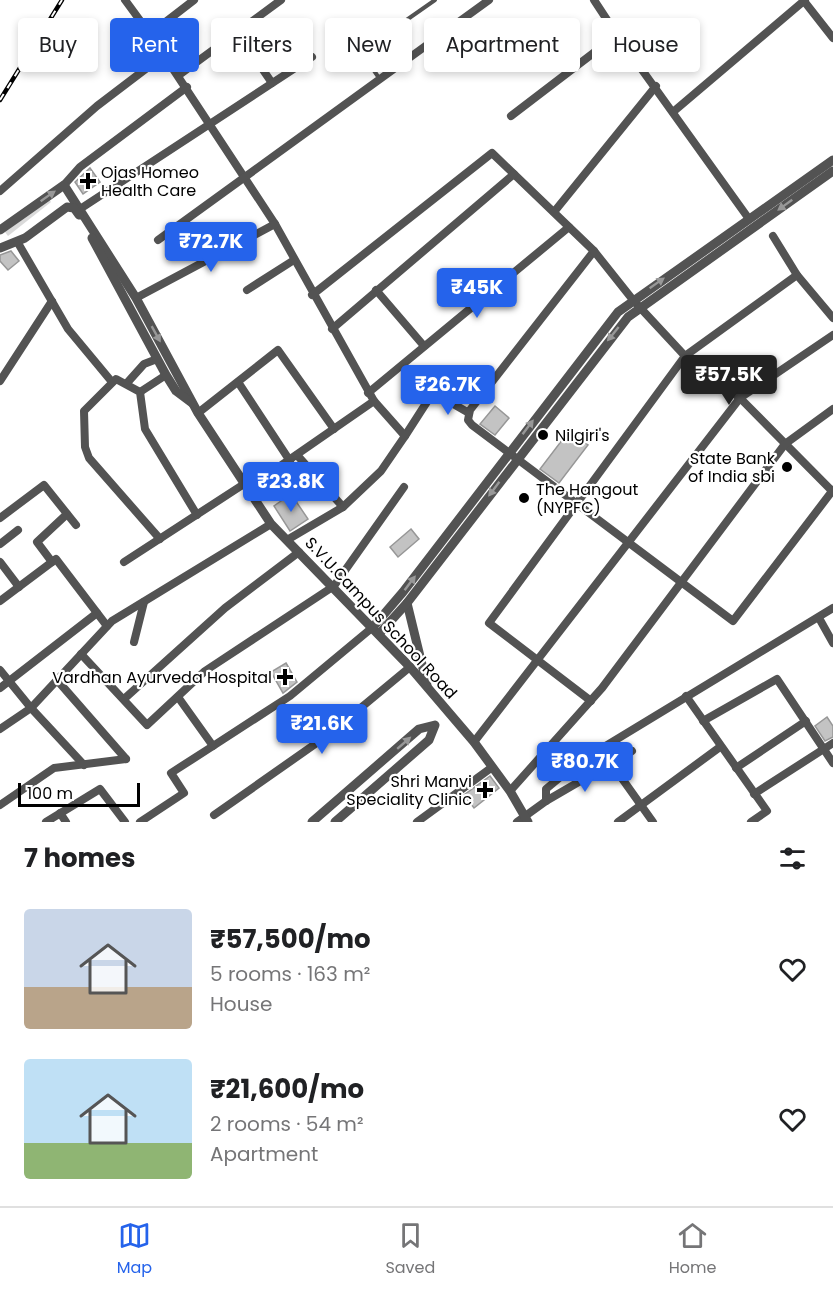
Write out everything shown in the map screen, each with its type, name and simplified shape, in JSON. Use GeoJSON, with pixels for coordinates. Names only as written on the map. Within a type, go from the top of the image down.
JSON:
{"type":"FeatureCollection","features":[{"type":"Feature","properties":{"kind":"street"},"geometry":{"type":"LineString","coordinates":[[125,0],[138,18]]}},
{"type":"Feature","properties":{"kind":"street"},"geometry":{"type":"LineString","coordinates":[[171,18],[194,0]]}},
{"type":"Feature","properties":{"kind":"street"},"geometry":{"type":"LineString","coordinates":[[256,18],[281,0]]}},
{"type":"Feature","properties":{"kind":"street"},"geometry":{"type":"LineString","coordinates":[[158,240],[489,0]]}},
{"type":"Feature","properties":{"kind":"street"},"geometry":{"type":"LineString","coordinates":[[594,0],[606,18]]}},
{"type":"Feature","properties":{"kind":"street"},"geometry":{"type":"LineString","coordinates":[[673,112],[805,0],[833,38]]}},
{"type":"Feature","properties":{"kind":"street"},"geometry":{"type":"LineString","coordinates":[[179,75],[211,51]]}},
{"type":"Feature","properties":{"kind":"street"},"geometry":{"type":"LineString","coordinates":[[511,116],[592,54]]}},
{"type":"Feature","properties":{"kind":"street"},"geometry":{"type":"LineString","coordinates":[[0,191],[97,106],[142,72]]}},
{"type":"Feature","properties":{"kind":"street"},"geometry":{"type":"LineString","coordinates":[[177,72],[275,224],[312,295],[368,393],[405,436]]}},
{"type":"Feature","properties":{"kind":"street"},"geometry":{"type":"LineString","coordinates":[[264,72],[272,83]]}},
{"type":"Feature","properties":{"kind":"street"},"geometry":{"type":"LineString","coordinates":[[80,209],[289,72]]}},
{"type":"Feature","properties":{"kind":"street"},"geometry":{"type":"LineString","coordinates":[[645,72],[750,219]]}},
{"type":"Feature","properties":{"kind":"street"},"geometry":{"type":"LineString","coordinates":[[554,212],[656,86]]}},
{"type":"Feature","properties":{"kind":"street"},"geometry":{"type":"LineString","coordinates":[[0,230],[64,185],[80,167],[187,87]]}},
{"type":"Feature","properties":{"kind":"street"},"geometry":{"type":"LineString","coordinates":[[312,295],[492,153],[594,251],[636,304],[685,356],[740,398],[833,491],[733,621],[468,420],[469,413],[594,251]]}},
{"type":"Feature","properties":{"kind":"street"},"geometry":{"type":"LineString","coordinates":[[376,631],[403,592],[636,304],[833,160]]}},
{"type":"Feature","properties":{"kind":"street"},"geometry":{"type":"LineString","coordinates":[[636,304],[833,171]]}},
{"type":"Feature","properties":{"kind":"street"},"geometry":{"type":"LineString","coordinates":[[332,329],[514,174]]}},
{"type":"Feature","properties":{"kind":"street","name":"S.V.U.Campus School Road"},"geometry":{"type":"LineString","coordinates":[[64,185],[136,298],[192,404],[271,524],[334,586],[410,667],[474,742],[510,791],[527,819]]}},
{"type":"Feature","properties":{"kind":"street","name":"S.V.U.Campus School Road"},"geometry":{"type":"LineString","coordinates":[[0,247],[18,243],[61,209],[74,208],[166,375],[177,391],[192,404]]}},
{"type":"Feature","properties":{"kind":"street"},"geometry":{"type":"LineString","coordinates":[[136,298],[275,224]]}},
{"type":"Feature","properties":{"kind":"street"},"geometry":{"type":"LineString","coordinates":[[368,393],[569,227]]}},
{"type":"Feature","properties":{"kind":"street"},"geometry":{"type":"LineString","coordinates":[[0,235],[0,247]]}},
{"type":"Feature","properties":{"kind":"street"},"geometry":{"type":"LineString","coordinates":[[773,236],[797,275],[833,318]]}},
{"type":"Feature","properties":{"kind":"street"},"geometry":{"type":"LineString","coordinates":[[18,243],[68,329],[112,382]]}},
{"type":"Feature","properties":{"kind":"street"},"geometry":{"type":"LineString","coordinates":[[247,290],[294,260]]}},
{"type":"Feature","properties":{"kind":"street"},"geometry":{"type":"LineString","coordinates":[[591,701],[489,623],[685,356],[797,275]]}},
{"type":"Feature","properties":{"kind":"street"},"geometry":{"type":"LineString","coordinates":[[376,290],[424,346]]}},
{"type":"Feature","properties":{"kind":"street"},"geometry":{"type":"LineString","coordinates":[[0,381],[52,302]]}},
{"type":"Feature","properties":{"kind":"street"},"geometry":{"type":"LineString","coordinates":[[474,742],[740,398],[833,335]]}},
{"type":"Feature","properties":{"kind":"street"},"geometry":{"type":"LineString","coordinates":[[198,413],[278,350],[334,429]]}},
{"type":"Feature","properties":{"kind":"street"},"geometry":{"type":"LineString","coordinates":[[127,383],[144,364],[157,359]]}},
{"type":"Feature","properties":{"kind":"street"},"geometry":{"type":"LineString","coordinates":[[140,392],[166,375]]}},
{"type":"Feature","properties":{"kind":"street"},"geometry":{"type":"LineString","coordinates":[[160,539],[86,450],[84,411],[118,378],[140,392],[145,429],[197,515]]}},
{"type":"Feature","properties":{"kind":"street"},"geometry":{"type":"LineString","coordinates":[[238,382],[290,461]]}},
{"type":"Feature","properties":{"kind":"street"},"geometry":{"type":"LineString","coordinates":[[287,540],[344,507],[381,471],[432,394],[436,394],[469,413]]}},
{"type":"Feature","properties":{"kind":"street"},"geometry":{"type":"LineString","coordinates":[[124,562],[197,515],[290,461],[374,401]]}},
{"type":"Feature","properties":{"kind":"street"},"geometry":{"type":"LineString","coordinates":[[510,791],[591,701],[785,444],[833,409]]}},
{"type":"Feature","properties":{"kind":"street"},"geometry":{"type":"LineString","coordinates":[[297,455],[344,507]]}},
{"type":"Feature","properties":{"kind":"street"},"geometry":{"type":"LineString","coordinates":[[140,822],[184,793],[171,773],[290,696],[376,631],[407,603],[513,455]]}},
{"type":"Feature","properties":{"kind":"street"},"geometry":{"type":"LineString","coordinates":[[0,518],[44,485],[76,525]]}},
{"type":"Feature","properties":{"kind":"street"},"geometry":{"type":"LineString","coordinates":[[81,654],[147,725],[205,671],[334,586],[404,487]]}},
{"type":"Feature","properties":{"kind":"street"},"geometry":{"type":"LineString","coordinates":[[52,562],[37,542],[68,514]]}},
{"type":"Feature","properties":{"kind":"street"},"geometry":{"type":"LineString","coordinates":[[0,729],[31,708],[107,626],[271,524]]}},
{"type":"Feature","properties":{"kind":"street"},"geometry":{"type":"LineString","coordinates":[[0,544],[18,530]]}},
{"type":"Feature","properties":{"kind":"street"},"geometry":{"type":"LineString","coordinates":[[124,699],[225,608],[299,552]]}},
{"type":"Feature","properties":{"kind":"street"},"geometry":{"type":"LineString","coordinates":[[0,601],[56,559],[107,626]]}},
{"type":"Feature","properties":{"kind":"street"},"geometry":{"type":"LineString","coordinates":[[0,562],[19,587]]}},
{"type":"Feature","properties":{"kind":"street"},"geometry":{"type":"LineString","coordinates":[[134,642],[144,602]]}},
{"type":"Feature","properties":{"kind":"street"},"geometry":{"type":"LineString","coordinates":[[407,603],[428,688]]}},
{"type":"Feature","properties":{"kind":"street"},"geometry":{"type":"LineString","coordinates":[[546,801],[546,789],[601,749],[833,608]]}},
{"type":"Feature","properties":{"kind":"street"},"geometry":{"type":"LineString","coordinates":[[0,688],[97,613]]}},
{"type":"Feature","properties":{"kind":"street"},"geometry":{"type":"LineString","coordinates":[[819,618],[833,643]]}},
{"type":"Feature","properties":{"kind":"street"},"geometry":{"type":"LineString","coordinates":[[214,814],[328,735],[410,667]]}},
{"type":"Feature","properties":{"kind":"street"},"geometry":{"type":"LineString","coordinates":[[0,670],[31,708],[84,765]]}},
{"type":"Feature","properties":{"kind":"street"},"geometry":{"type":"LineString","coordinates":[[703,721],[777,679],[833,763]]}},
{"type":"Feature","properties":{"kind":"street"},"geometry":{"type":"LineString","coordinates":[[0,805],[54,768],[126,759],[57,681]]}},
{"type":"Feature","properties":{"kind":"street"},"geometry":{"type":"LineString","coordinates":[[686,696],[767,812],[751,822]]}},
{"type":"Feature","properties":{"kind":"street"},"geometry":{"type":"LineString","coordinates":[[178,697],[213,746]]}},
{"type":"Feature","properties":{"kind":"street"},"geometry":{"type":"LineString","coordinates":[[312,822],[419,729],[435,725],[449,713]]}},
{"type":"Feature","properties":{"kind":"street"},"geometry":{"type":"LineString","coordinates":[[736,768],[806,721]]}},
{"type":"Feature","properties":{"kind":"street"},"geometry":{"type":"LineString","coordinates":[[335,822],[429,740],[435,725]]}},
{"type":"Feature","properties":{"kind":"street"},"geometry":{"type":"LineString","coordinates":[[754,794],[833,743]]}},
{"type":"Feature","properties":{"kind":"street"},"geometry":{"type":"LineString","coordinates":[[618,822],[720,747]]}},
{"type":"Feature","properties":{"kind":"street"},"geometry":{"type":"LineString","coordinates":[[601,749],[653,822]]}},
{"type":"Feature","properties":{"kind":"street"},"geometry":{"type":"LineString","coordinates":[[517,822],[527,819],[546,801],[632,751]]}},
{"type":"Feature","properties":{"kind":"street"},"geometry":{"type":"LineString","coordinates":[[417,822],[491,768]]}},
{"type":"Feature","properties":{"kind":"street"},"geometry":{"type":"LineString","coordinates":[[46,822],[100,789],[125,822]]}},
{"type":"Feature","properties":{"kind":"street"},"geometry":{"type":"LineString","coordinates":[[60,813],[66,822]]}},
{"type":"Feature","properties":{"kind":"lane"},"geometry":{"type":"LineString","coordinates":[[379,78],[364,56],[365,49],[435,0]]}},
{"type":"Feature","properties":{"kind":"shaded area"},"geometry":{"type":"Polygon","coordinates":[[[48,198],[51,202],[8,236],[5,232],[48,198]]]}},
{"type":"Feature","properties":{"kind":"building"},"geometry":{"type":"Polygon","coordinates":[[[90,168],[100,182],[83,194],[75,182],[90,168]]]}},
{"type":"Feature","properties":{"kind":"building"},"geometry":{"type":"Polygon","coordinates":[[[11,251],[19,261],[8,270],[0,261],[0,255],[11,251]]]}},
{"type":"Feature","properties":{"kind":"building"},"geometry":{"type":"Polygon","coordinates":[[[495,406],[509,418],[495,435],[480,424],[495,406]]]}},
{"type":"Feature","properties":{"kind":"building"},"geometry":{"type":"Polygon","coordinates":[[[569,431],[588,445],[559,483],[540,469],[569,431]]]}},
{"type":"Feature","properties":{"kind":"building"},"geometry":{"type":"Polygon","coordinates":[[[291,494],[308,519],[290,531],[274,506],[291,494]]]}},
{"type":"Feature","properties":{"kind":"building"},"geometry":{"type":"Polygon","coordinates":[[[411,529],[419,539],[398,557],[390,547],[411,529]]]}},
{"type":"Feature","properties":{"kind":"building"},"geometry":{"type":"Polygon","coordinates":[[[286,663],[297,682],[283,693],[271,672],[286,663]]]}},
{"type":"Feature","properties":{"kind":"building"},"geometry":{"type":"Polygon","coordinates":[[[827,717],[833,726],[833,737],[825,741],[815,726],[827,717]]]}},
{"type":"Feature","properties":{"kind":"building"},"geometry":{"type":"Polygon","coordinates":[[[490,776],[499,788],[474,808],[464,795],[490,776]]]}},
{"type":"Feature","properties":{"kind":"railway"},"geometry":{"type":"LineString","coordinates":[[0,100],[62,0]]}},
{"type":"Feature","properties":{"kind":"place","name":"Ojas Homeo Health Care"},"geometry":{"type":"Point","coordinates":[88,181]}},
{"type":"Feature","properties":{"kind":"place","name":"Nilgiri's"},"geometry":{"type":"Point","coordinates":[543,435]}},
{"type":"Feature","properties":{"kind":"place","name":"State Bank of India sbi"},"geometry":{"type":"Point","coordinates":[787,467]}},
{"type":"Feature","properties":{"kind":"place","name":"The Hangout (NYPFC)"},"geometry":{"type":"Point","coordinates":[524,498]}},
{"type":"Feature","properties":{"kind":"place","name":"Vardhan Ayurveda Hospital"},"geometry":{"type":"Point","coordinates":[285,677]}},
{"type":"Feature","properties":{"kind":"place","name":"Shri Manvi Speciality Clinic"},"geometry":{"type":"Point","coordinates":[485,790]}}]}
